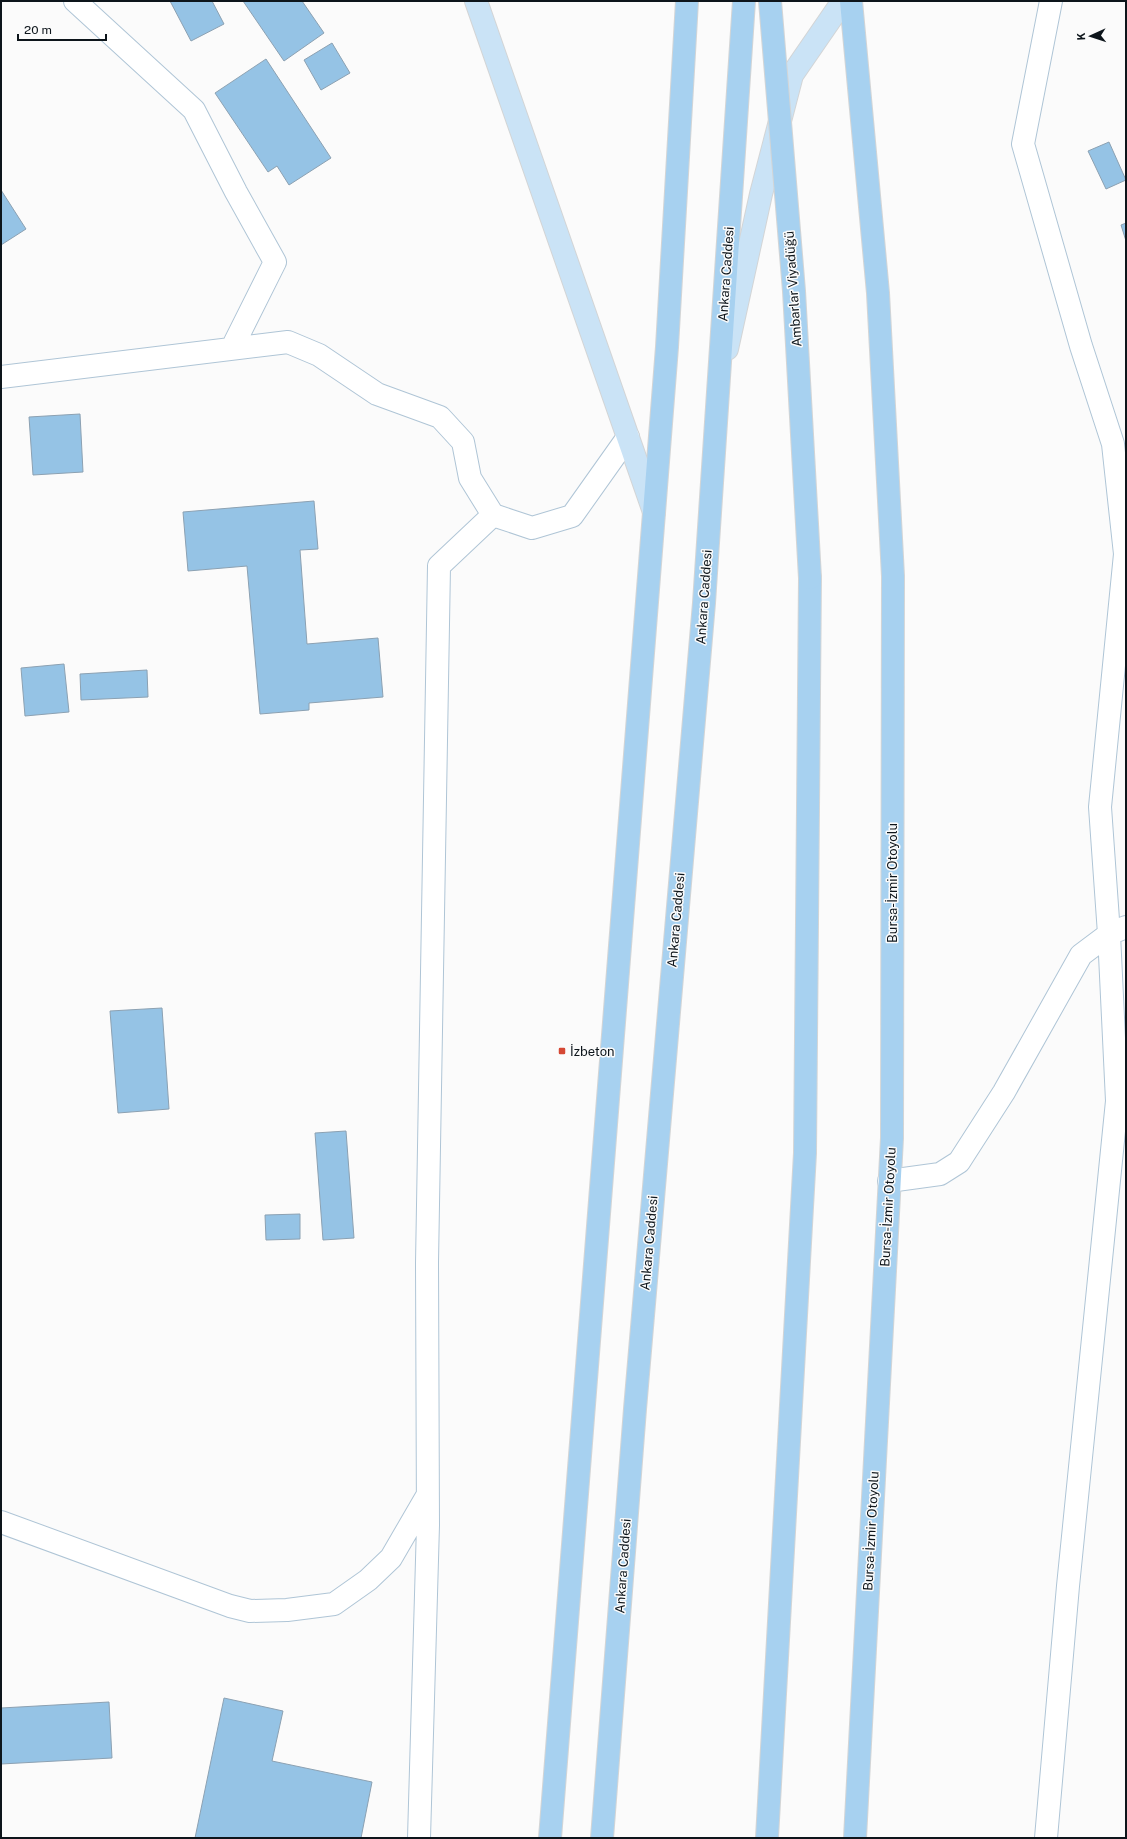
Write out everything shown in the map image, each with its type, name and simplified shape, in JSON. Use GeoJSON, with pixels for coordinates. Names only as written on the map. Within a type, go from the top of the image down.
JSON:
{"type":"FeatureCollection","features":[{"type":"Feature","properties":{"kind":"highway"},"geometry":{"type":"LineString","coordinates":[[550,1838],[667,347],[687,1]]}},
{"type":"Feature","properties":{"kind":"highway","name":"Ankara Caddesi"},"geometry":{"type":"LineString","coordinates":[[602,1838],[635,1409],[703,611],[744,1]]}},
{"type":"Feature","properties":{"kind":"highway","name":"Ambarlar Viyadüğü"},"geometry":{"type":"LineString","coordinates":[[767,1838],[805,1153],[810,578],[794,291],[770,1]]}},
{"type":"Feature","properties":{"kind":"highway","name":"Bursa-İzmir Otoyolu"},"geometry":{"type":"LineString","coordinates":[[851,1],[878,293],[893,576],[892,1138],[855,1838]]}},
{"type":"Feature","properties":{"kind":"main road"},"geometry":{"type":"LineString","coordinates":[[476,1],[654,512]]}},
{"type":"Feature","properties":{"kind":"main road"},"geometry":{"type":"LineString","coordinates":[[718,395],[761,194],[792,75],[843,1]]}},
{"type":"Feature","properties":{"kind":"street"},"geometry":{"type":"LineString","coordinates":[[75,1],[194,110],[236,192],[275,262],[232,348]]}},
{"type":"Feature","properties":{"kind":"street"},"geometry":{"type":"LineString","coordinates":[[1046,1838],[1074,1515],[1117,1101],[1117,931],[1100,808],[1125,554],[1113,444],[1082,346],[1023,144],[1051,1]]}},
{"type":"Feature","properties":{"kind":"street"},"geometry":{"type":"LineString","coordinates":[[1,377],[288,342],[319,355],[377,394],[440,416],[463,442],[470,478],[493,515],[532,528],[572,516],[628,437]]}},
{"type":"Feature","properties":{"kind":"street"},"geometry":{"type":"LineString","coordinates":[[419,1838],[428,1495],[427,1263],[439,566],[493,515]]}},
{"type":"Feature","properties":{"kind":"street"},"geometry":{"type":"LineString","coordinates":[[889,1181],[940,1174],[959,1162],[1004,1092],[1081,955],[1117,931]]}},
{"type":"Feature","properties":{"kind":"street"},"geometry":{"type":"LineString","coordinates":[[1,1522],[230,1606],[250,1611],[287,1610],[334,1604],[368,1580],[391,1558],[428,1495]]}},
{"type":"Feature","properties":{"kind":"building"},"geometry":{"type":"Polygon","coordinates":[[[170,1],[212,1],[224,24],[191,41],[170,1]]]}},
{"type":"Feature","properties":{"kind":"building"},"geometry":{"type":"Polygon","coordinates":[[[243,1],[302,1],[324,33],[284,61],[243,1]]]}},
{"type":"Feature","properties":{"kind":"building"},"geometry":{"type":"Polygon","coordinates":[[[332,43],[350,73],[321,90],[304,60],[332,43]]]}},
{"type":"Feature","properties":{"kind":"building"},"geometry":{"type":"Polygon","coordinates":[[[266,59],[331,158],[289,185],[277,166],[268,172],[215,93],[266,59]]]}},
{"type":"Feature","properties":{"kind":"building"},"geometry":{"type":"Polygon","coordinates":[[[1109,142],[1126,180],[1106,189],[1088,151],[1109,142]]]}},
{"type":"Feature","properties":{"kind":"building"},"geometry":{"type":"Polygon","coordinates":[[[1,190],[26,229],[1,245],[1,190]]]}},
{"type":"Feature","properties":{"kind":"building"},"geometry":{"type":"Polygon","coordinates":[[[1126,223],[1126,241],[1121,225],[1126,223]]]}},
{"type":"Feature","properties":{"kind":"building"},"geometry":{"type":"Polygon","coordinates":[[[80,414],[83,472],[33,475],[29,417],[80,414]]]}},
{"type":"Feature","properties":{"kind":"building"},"geometry":{"type":"Polygon","coordinates":[[[314,501],[318,549],[300,550],[307,644],[378,638],[383,697],[309,703],[309,710],[260,714],[247,566],[188,571],[183,512],[314,501]]]}},
{"type":"Feature","properties":{"kind":"building"},"geometry":{"type":"Polygon","coordinates":[[[64,664],[69,712],[25,716],[21,668],[64,664]]]}},
{"type":"Feature","properties":{"kind":"building"},"geometry":{"type":"Polygon","coordinates":[[[147,670],[148,697],[81,700],[80,674],[147,670]]]}},
{"type":"Feature","properties":{"kind":"building"},"geometry":{"type":"Polygon","coordinates":[[[162,1008],[169,1109],[118,1113],[110,1011],[162,1008]]]}},
{"type":"Feature","properties":{"kind":"building"},"geometry":{"type":"Polygon","coordinates":[[[346,1131],[354,1238],[323,1240],[315,1133],[346,1131]]]}},
{"type":"Feature","properties":{"kind":"building"},"geometry":{"type":"Polygon","coordinates":[[[300,1214],[300,1239],[266,1240],[265,1215],[300,1214]]]}},
{"type":"Feature","properties":{"kind":"building"},"geometry":{"type":"Polygon","coordinates":[[[224,1698],[283,1711],[272,1761],[372,1782],[361,1838],[195,1838],[224,1698]]]}},
{"type":"Feature","properties":{"kind":"building"},"geometry":{"type":"Polygon","coordinates":[[[109,1702],[112,1758],[1,1764],[1,1708],[109,1702]]]}},
{"type":"Feature","properties":{"kind":"place","name":"İzbeton"},"geometry":{"type":"Point","coordinates":[562,1051]}}]}
